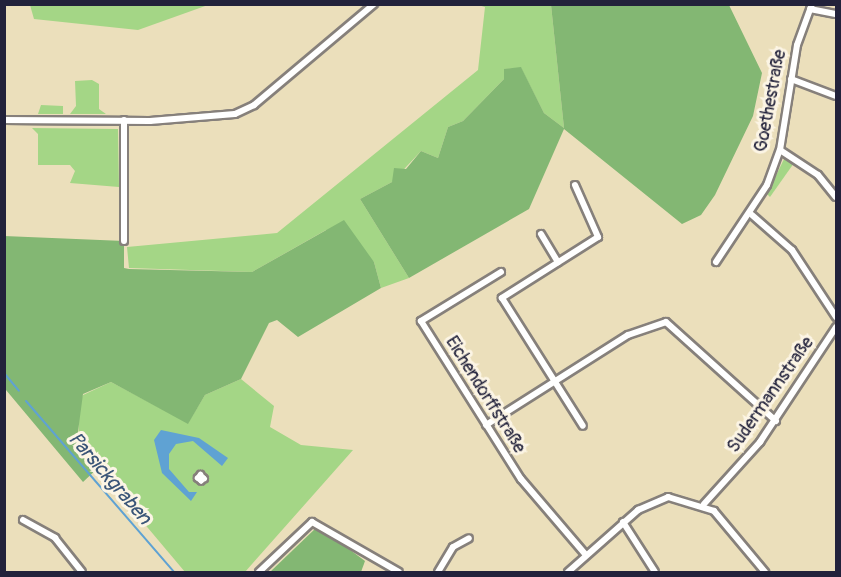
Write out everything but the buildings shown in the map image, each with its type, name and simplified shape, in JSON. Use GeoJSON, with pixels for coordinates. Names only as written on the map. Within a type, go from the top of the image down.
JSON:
{"type":"FeatureCollection","features":[{"type":"Feature","properties":{"kind":"street"},"geometry":{"type":"LineString","coordinates":[[4,120],[124,120],[235,114],[254,105],[374,4]]}},
{"type":"Feature","properties":{"kind":"street"},"geometry":{"type":"LineString","coordinates":[[811,7],[837,14]]}},
{"type":"Feature","properties":{"kind":"street","name":"Goethestraße"},"geometry":{"type":"LineString","coordinates":[[716,262],[752,214],[780,150],[791,79],[811,7]]}},
{"type":"Feature","properties":{"kind":"street"},"geometry":{"type":"LineString","coordinates":[[791,79],[837,96]]}},
{"type":"Feature","properties":{"kind":"street"},"geometry":{"type":"LineString","coordinates":[[124,120],[124,241]]}},
{"type":"Feature","properties":{"kind":"street"},"geometry":{"type":"LineString","coordinates":[[780,150],[818,175],[837,197]]}},
{"type":"Feature","properties":{"kind":"street"},"geometry":{"type":"LineString","coordinates":[[575,184],[598,237],[502,298],[583,426]]}},
{"type":"Feature","properties":{"kind":"street"},"geometry":{"type":"LineString","coordinates":[[752,214],[792,250],[837,316]]}},
{"type":"Feature","properties":{"kind":"street"},"geometry":{"type":"LineString","coordinates":[[541,234],[558,262]]}},
{"type":"Feature","properties":{"kind":"street","name":"Eichendorffstraße"},"geometry":{"type":"LineString","coordinates":[[501,272],[421,321],[540,506],[586,555]]}},
{"type":"Feature","properties":{"kind":"street"},"geometry":{"type":"LineString","coordinates":[[486,425],[628,335],[666,322],[776,421]]}},
{"type":"Feature","properties":{"kind":"street","name":"Sudermannstraße"},"geometry":{"type":"LineString","coordinates":[[704,504],[776,421],[837,327]]}},
{"type":"Feature","properties":{"kind":"street"},"geometry":{"type":"LineString","coordinates":[[568,573],[623,522],[656,500],[682,498],[704,504],[765,573]]}},
{"type":"Feature","properties":{"kind":"street"},"geometry":{"type":"LineString","coordinates":[[23,520],[55,538],[82,573]]}},
{"type":"Feature","properties":{"kind":"street"},"geometry":{"type":"LineString","coordinates":[[259,573],[312,522],[399,573]]}},
{"type":"Feature","properties":{"kind":"street"},"geometry":{"type":"LineString","coordinates":[[623,522],[655,573]]}},
{"type":"Feature","properties":{"kind":"street"},"geometry":{"type":"LineString","coordinates":[[438,573],[453,548],[469,537]]}},
{"type":"Feature","properties":{"kind":"green space"},"geometry":{"type":"Polygon","coordinates":[[[30,5],[208,5],[138,30],[34,19],[30,5]]]}},
{"type":"Feature","properties":{"kind":"green space"},"geometry":{"type":"Polygon","coordinates":[[[478,5],[551,5],[564,128],[544,113],[521,68],[504,69],[504,79],[463,121],[448,127],[438,158],[421,151],[392,182],[360,199],[409,278],[381,288],[374,262],[326,230],[252,272],[129,268],[127,247],[277,233],[478,70],[485,7],[478,5]]]}},
{"type":"Feature","properties":{"kind":"green space"},"geometry":{"type":"Polygon","coordinates":[[[551,5],[729,5],[762,73],[753,116],[715,195],[701,215],[682,224],[564,129],[529,209],[409,278],[360,199],[392,182],[394,168],[406,169],[421,151],[438,158],[448,127],[463,121],[504,79],[504,69],[521,67],[544,113],[564,128],[551,5]]]}},
{"type":"Feature","properties":{"kind":"green space"},"geometry":{"type":"Polygon","coordinates":[[[92,80],[99,84],[99,109],[106,114],[70,114],[76,106],[75,81],[92,80]]]}},
{"type":"Feature","properties":{"kind":"green space"},"geometry":{"type":"Polygon","coordinates":[[[41,105],[63,106],[63,114],[38,114],[41,105]]]}},
{"type":"Feature","properties":{"kind":"green space"},"geometry":{"type":"Polygon","coordinates":[[[32,128],[118,129],[119,187],[70,183],[75,171],[70,165],[38,165],[38,134],[32,128]]]}},
{"type":"Feature","properties":{"kind":"green space"},"geometry":{"type":"Polygon","coordinates":[[[785,157],[794,163],[770,197],[767,194],[785,157]]]}},
{"type":"Feature","properties":{"kind":"green space"},"geometry":{"type":"Polygon","coordinates":[[[344,220],[374,262],[381,288],[298,337],[277,320],[269,323],[241,379],[205,395],[188,424],[111,382],[83,394],[77,439],[99,467],[83,482],[6,390],[4,236],[124,241],[124,268],[129,269],[252,272],[344,220]]]}},
{"type":"Feature","properties":{"kind":"green space"},"geometry":{"type":"Polygon","coordinates":[[[241,379],[274,406],[270,427],[301,445],[353,450],[245,572],[185,572],[79,446],[78,405],[83,395],[111,382],[188,423],[205,395],[241,379]]]}},
{"type":"Feature","properties":{"kind":"green space"},"geometry":{"type":"Polygon","coordinates":[[[318,526],[365,561],[361,572],[270,572],[318,526]]]}},
{"type":"Feature","properties":{"kind":"water"},"geometry":{"type":"Polygon","coordinates":[[[161,430],[199,438],[228,458],[222,466],[193,441],[176,444],[169,454],[169,469],[189,492],[197,492],[191,501],[162,473],[154,440],[161,430]]]}},
{"type":"Feature","properties":{"kind":"waterway","name":"Parsickgraben"},"geometry":{"type":"LineString","coordinates":[[4,373],[19,391]]}},
{"type":"Feature","properties":{"kind":"waterway","name":"Parsickgraben"},"geometry":{"type":"LineString","coordinates":[[26,401],[174,572]]}}]}
